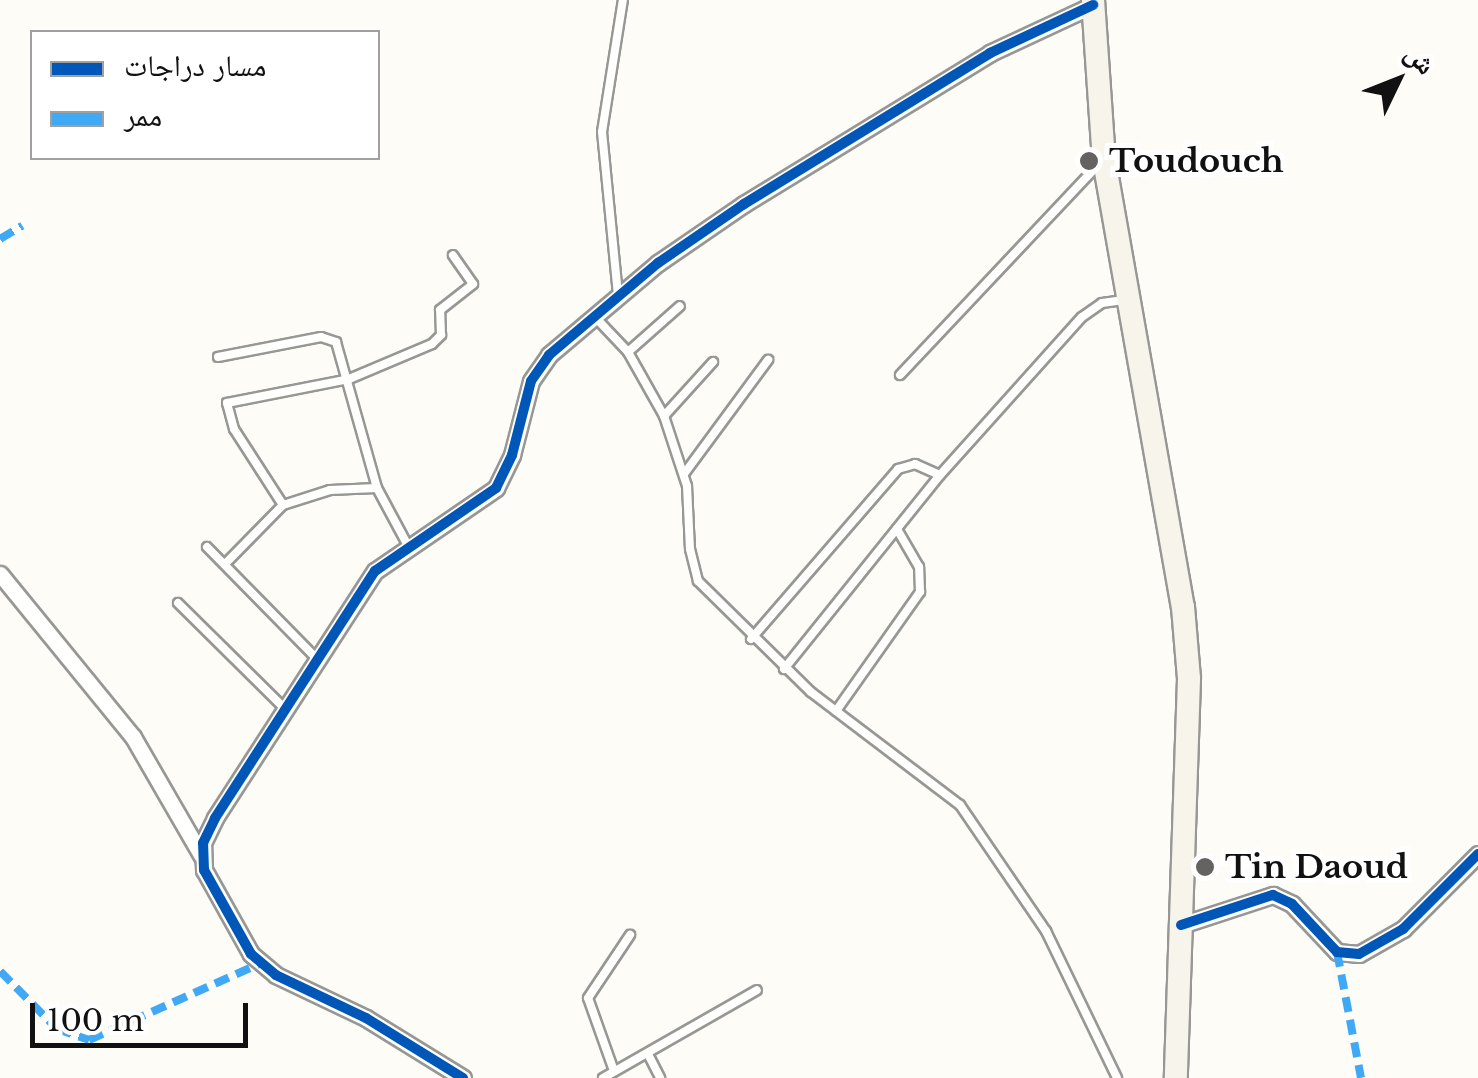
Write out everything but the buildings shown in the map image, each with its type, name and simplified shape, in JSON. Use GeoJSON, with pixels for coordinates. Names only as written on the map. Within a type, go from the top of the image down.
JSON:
{"type":"FeatureCollection","features":[{"type":"Feature","properties":{"kind":"main road"},"geometry":{"type":"LineString","coordinates":[[1093,2],[1104,160],[1185,623],[1189,758],[1176,1078]]}},
{"type":"Feature","properties":{"kind":"street"},"geometry":{"type":"LineString","coordinates":[[201,854],[214,818],[375,571],[407,544],[454,520],[496,488],[512,456],[530,380],[594,316],[744,204],[932,88],[1022,36],[1093,2]]}},
{"type":"Feature","properties":{"kind":"street"},"geometry":{"type":"LineString","coordinates":[[0,574],[133,737],[201,854],[232,923],[269,970],[366,1018],[462,1078]]}},
{"type":"Feature","properties":{"kind":"street"},"geometry":{"type":"LineString","coordinates":[[1181,925],[1273,894],[1292,904],[1337,952],[1359,954],[1403,929],[1478,854]]}},
{"type":"Feature","properties":{"kind":"lane"},"geometry":{"type":"LineString","coordinates":[[618,295],[602,132],[622,0]]}},
{"type":"Feature","properties":{"kind":"lane"},"geometry":{"type":"LineString","coordinates":[[900,374],[1104,160]]}},
{"type":"Feature","properties":{"kind":"lane"},"geometry":{"type":"LineString","coordinates":[[283,505],[234,428],[226,403],[348,379],[440,337],[440,310],[474,282],[453,255]]}},
{"type":"Feature","properties":{"kind":"lane"},"geometry":{"type":"LineString","coordinates":[[784,669],[940,475],[1082,317],[1102,302],[1127,300]]}},
{"type":"Feature","properties":{"kind":"lane"},"geometry":{"type":"LineString","coordinates":[[628,352],[680,306]]}},
{"type":"Feature","properties":{"kind":"lane"},"geometry":{"type":"LineString","coordinates":[[594,316],[628,352],[664,416],[684,474],[693,570],[751,639],[784,669],[960,806],[1046,931],[1117,1078]]}},
{"type":"Feature","properties":{"kind":"lane"},"geometry":{"type":"LineString","coordinates":[[218,357],[325,337],[338,346],[376,488],[407,544]]}},
{"type":"Feature","properties":{"kind":"lane"},"geometry":{"type":"LineString","coordinates":[[684,474],[768,360]]}},
{"type":"Feature","properties":{"kind":"lane"},"geometry":{"type":"LineString","coordinates":[[664,416],[713,362]]}},
{"type":"Feature","properties":{"kind":"lane"},"geometry":{"type":"LineString","coordinates":[[751,639],[898,469],[915,464],[940,475]]}},
{"type":"Feature","properties":{"kind":"lane"},"geometry":{"type":"LineString","coordinates":[[226,564],[283,505],[330,490],[376,488]]}},
{"type":"Feature","properties":{"kind":"lane"},"geometry":{"type":"LineString","coordinates":[[836,711],[920,592],[919,567],[896,529]]}},
{"type":"Feature","properties":{"kind":"lane"},"geometry":{"type":"LineString","coordinates":[[208,546],[318,660]]}},
{"type":"Feature","properties":{"kind":"lane"},"geometry":{"type":"LineString","coordinates":[[178,603],[286,709]]}},
{"type":"Feature","properties":{"kind":"lane"},"geometry":{"type":"LineString","coordinates":[[614,1071],[588,998],[630,935]]}},
{"type":"Feature","properties":{"kind":"lane"},"geometry":{"type":"LineString","coordinates":[[603,1078],[757,990]]}},
{"type":"Feature","properties":{"kind":"lane"},"geometry":{"type":"LineString","coordinates":[[648,1054],[660,1078]]}},
{"type":"Feature","properties":{"kind":"marked path"},"geometry":{"type":"LineString","coordinates":[[0,239],[22,226]]}},
{"type":"Feature","properties":{"kind":"marked path"},"geometry":{"type":"LineString","coordinates":[[1337,952],[1361,1078]]}},
{"type":"Feature","properties":{"kind":"marked path"},"geometry":{"type":"LineString","coordinates":[[0,971],[57,1029],[89,1040],[261,963]]}},
{"type":"Feature","properties":{"kind":"cycle path"},"geometry":{"type":"LineString","coordinates":[[463,1078],[366,1018],[276,975],[251,954],[204,870],[203,843],[215,818],[375,571],[496,488],[512,455],[531,381],[549,355],[658,263],[744,204],[990,53],[1093,5]]}},
{"type":"Feature","properties":{"kind":"cycle path"},"geometry":{"type":"LineString","coordinates":[[1181,925],[1273,895],[1292,904],[1337,952],[1359,954],[1403,929],[1478,854]]}},
{"type":"Feature","properties":{"kind":"place","name":"Toudouch"},"geometry":{"type":"Point","coordinates":[1089,161]}},
{"type":"Feature","properties":{"kind":"place","name":"Tin Daoud"},"geometry":{"type":"Point","coordinates":[1205,867]}}]}
